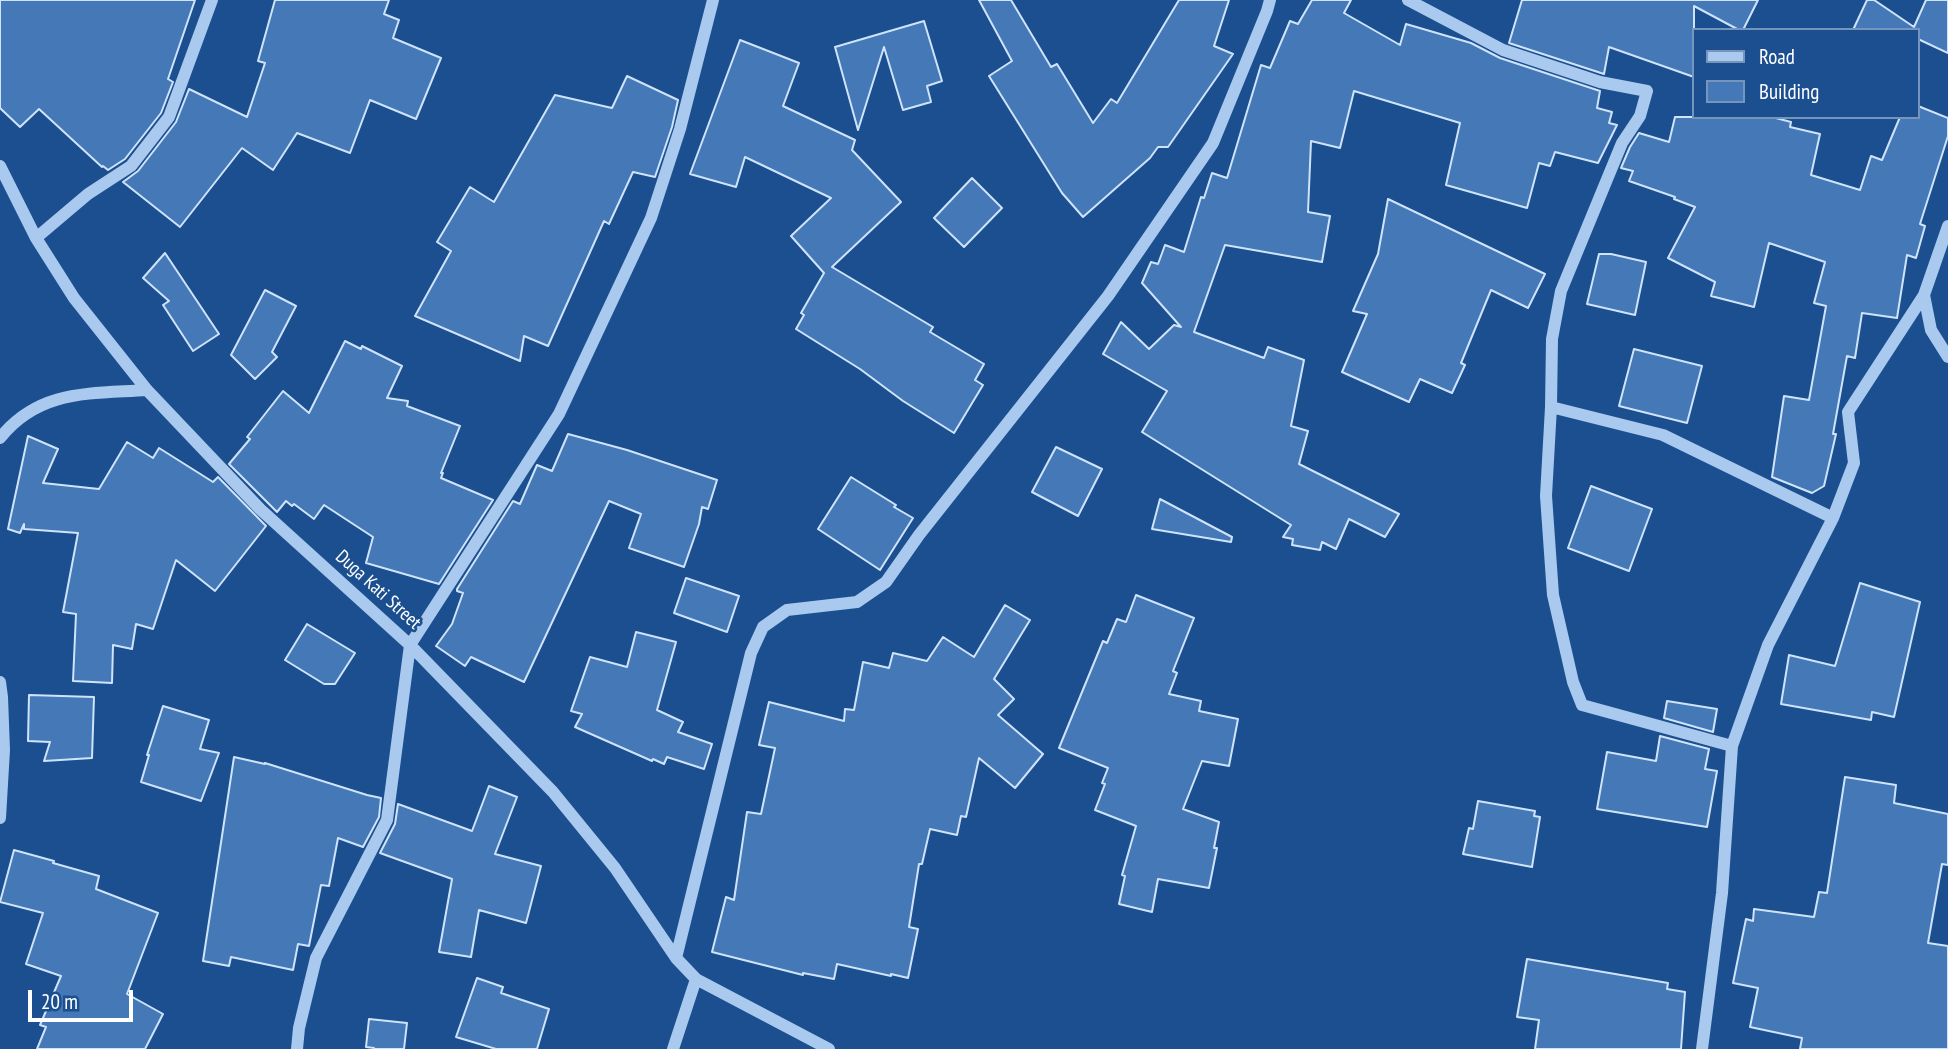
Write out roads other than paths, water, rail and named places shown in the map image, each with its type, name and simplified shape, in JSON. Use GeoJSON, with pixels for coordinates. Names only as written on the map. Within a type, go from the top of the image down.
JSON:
{"type":"FeatureCollection","features":[{"type":"Feature","properties":{"kind":"street"},"geometry":{"type":"LineString","coordinates":[[36,238],[88,194],[131,166],[169,117],[212,0]]}},
{"type":"Feature","properties":{"kind":"street"},"geometry":{"type":"LineString","coordinates":[[297,1049],[299,1028],[316,958],[387,820],[410,645],[559,414],[651,218],[680,129],[713,0]]}},
{"type":"Feature","properties":{"kind":"street"},"geometry":{"type":"LineString","coordinates":[[676,958],[751,653],[763,627],[788,610],[857,602],[886,582],[919,535],[1108,296],[1213,144],[1268,11],[1270,0]]}},
{"type":"Feature","properties":{"kind":"street"},"geometry":{"type":"LineString","coordinates":[[1408,0],[1503,50],[1600,82],[1647,91],[1640,116],[1622,143],[1561,291],[1552,339],[1546,496],[1553,595],[1573,682],[1582,705],[1732,746]]}},
{"type":"Feature","properties":{"kind":"street","name":"Duga Kati Street"},"geometry":{"type":"LineString","coordinates":[[0,166],[36,238],[74,298],[147,390],[260,509],[410,645],[553,792],[615,868],[676,958],[696,979],[829,1049]]}},
{"type":"Feature","properties":{"kind":"street"},"geometry":{"type":"LineString","coordinates":[[1702,1049],[1723,893],[1732,746],[1768,645],[1833,518],[1854,463],[1848,412],[1924,295],[1945,244],[1948,226]]}},
{"type":"Feature","properties":{"kind":"street"},"geometry":{"type":"LineString","coordinates":[[1924,295],[1931,330],[1948,357]]}},
{"type":"Feature","properties":{"kind":"street"},"geometry":{"type":"LineString","coordinates":[[0,439],[11,424],[33,408],[68,395],[147,390]]}},
{"type":"Feature","properties":{"kind":"street"},"geometry":{"type":"LineString","coordinates":[[1551,407],[1663,435],[1833,518]]}},
{"type":"Feature","properties":{"kind":"street"},"geometry":{"type":"LineString","coordinates":[[0,682],[4,750],[0,818]]}},
{"type":"Feature","properties":{"kind":"street"},"geometry":{"type":"LineString","coordinates":[[673,1049],[696,979]]}}]}
